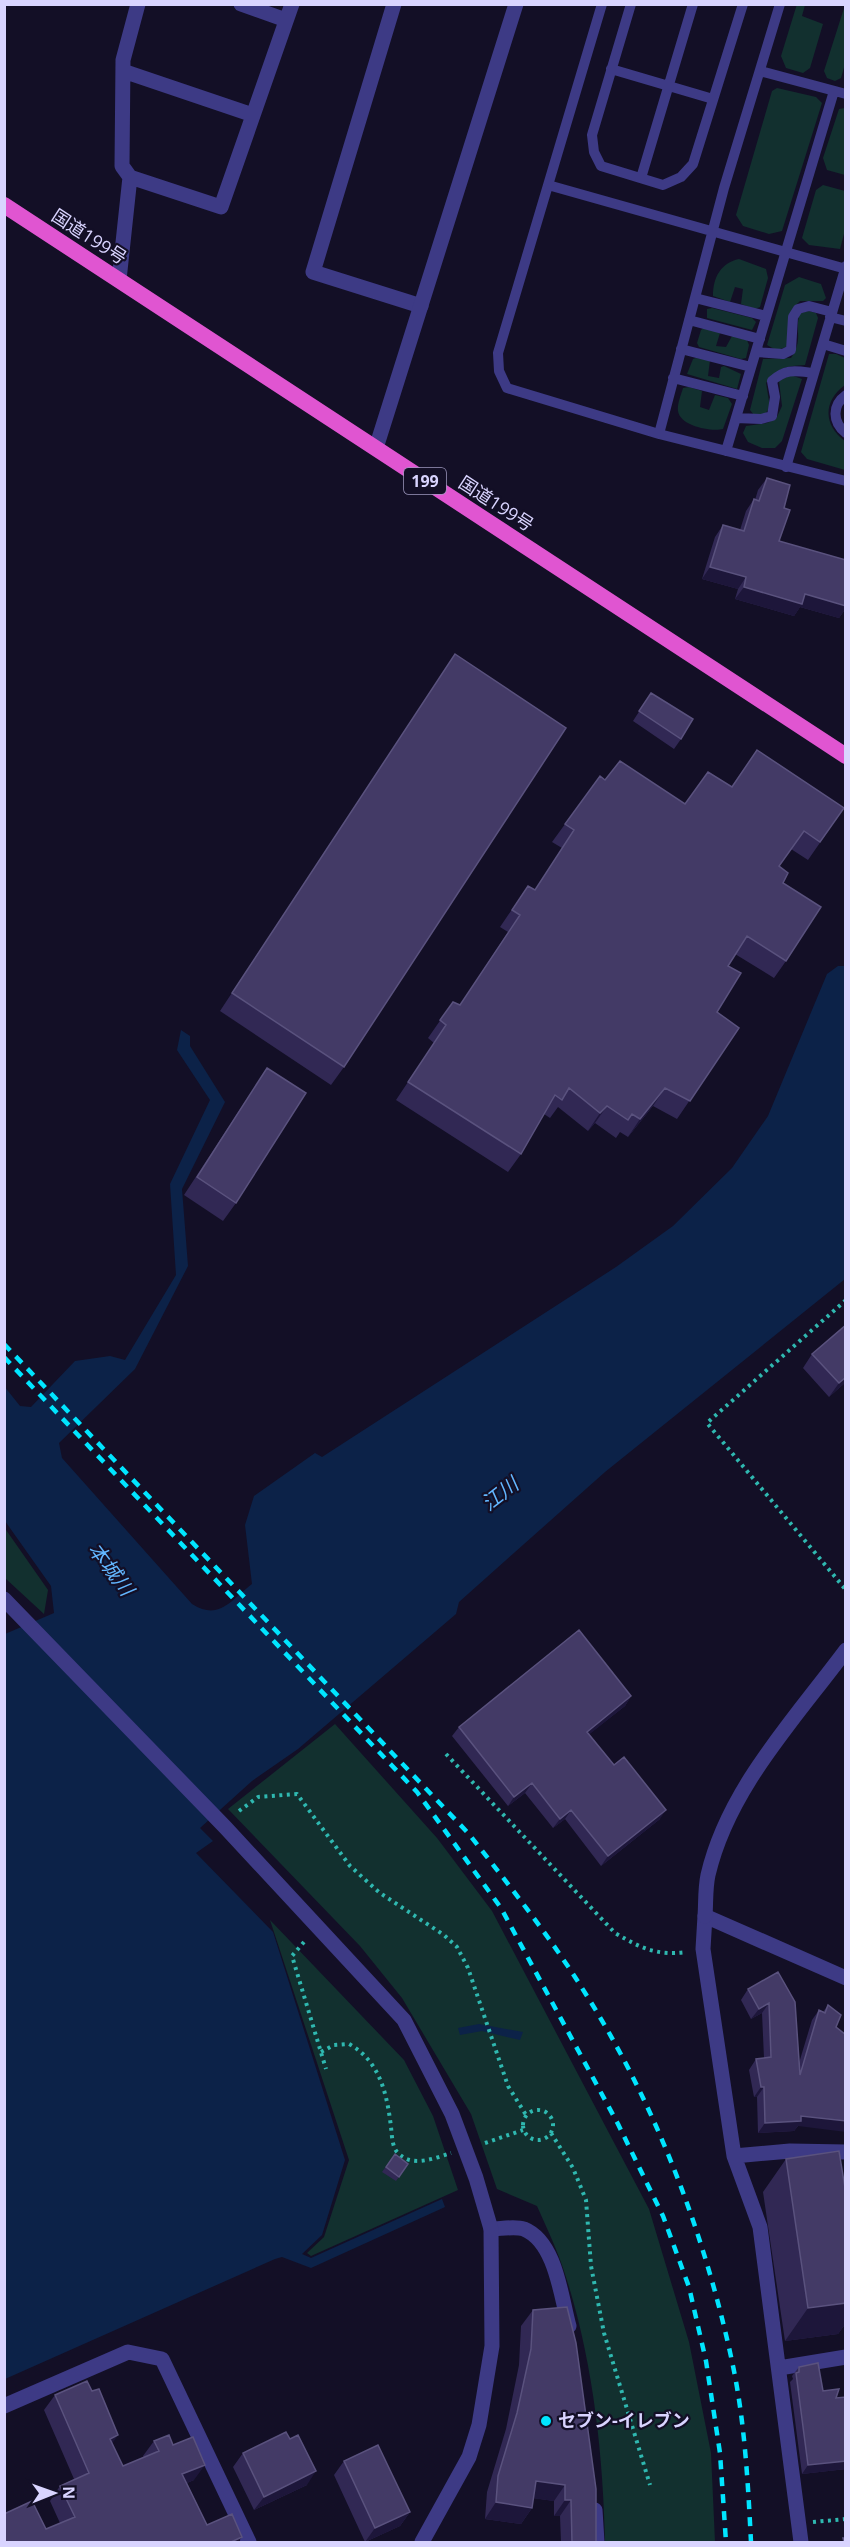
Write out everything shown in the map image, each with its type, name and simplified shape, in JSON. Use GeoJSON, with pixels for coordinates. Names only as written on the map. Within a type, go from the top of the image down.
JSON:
{"type":"FeatureCollection","features":[{"type":"Feature","properties":{"kind":"highway","name":"国道199号"},"geometry":{"type":"LineString","coordinates":[[4,205],[846,756]]}},
{"type":"Feature","properties":{"kind":"street"},"geometry":{"type":"LineString","coordinates":[[138,4],[123,60],[122,165],[130,177],[221,207],[292,4]]}},
{"type":"Feature","properties":{"kind":"street"},"geometry":{"type":"LineString","coordinates":[[241,4],[286,20]]}},
{"type":"Feature","properties":{"kind":"street"},"geometry":{"type":"LineString","coordinates":[[394,4],[313,272],[421,306]]}},
{"type":"Feature","properties":{"kind":"street"},"geometry":{"type":"LineString","coordinates":[[376,448],[516,4]]}},
{"type":"Feature","properties":{"kind":"street"},"geometry":{"type":"LineString","coordinates":[[123,71],[253,115]]}},
{"type":"Feature","properties":{"kind":"street"},"geometry":{"type":"LineString","coordinates":[[119,280],[130,177]]}},
{"type":"Feature","properties":{"kind":"street"},"geometry":{"type":"LineString","coordinates":[[5,1599],[225,1827],[404,2020],[452,2114],[476,2178],[491,2229],[492,2346],[479,2425],[469,2457],[422,2542]]}},
{"type":"Feature","properties":{"kind":"street"},"geometry":{"type":"LineString","coordinates":[[801,2542],[760,2227],[734,2156],[703,1949],[708,1877],[719,1838],[741,1792],[846,1650]]}},
{"type":"Feature","properties":{"kind":"street"},"geometry":{"type":"LineString","coordinates":[[705,1917],[846,1978]]}},
{"type":"Feature","properties":{"kind":"street"},"geometry":{"type":"LineString","coordinates":[[734,2156],[790,2151],[846,2152]]}},
{"type":"Feature","properties":{"kind":"street"},"geometry":{"type":"LineString","coordinates":[[491,2229],[523,2228],[541,2241],[551,2262],[573,2339]]}},
{"type":"Feature","properties":{"kind":"street"},"geometry":{"type":"LineString","coordinates":[[4,2406],[128,2352],[162,2359],[249,2542]]}},
{"type":"Feature","properties":{"kind":"street"},"geometry":{"type":"LineString","coordinates":[[779,2368],[846,2357]]}},
{"type":"Feature","properties":{"kind":"street"},"geometry":{"type":"LineString","coordinates":[[593,2490],[597,2542]]}},
{"type":"Feature","properties":{"kind":"lane"},"geometry":{"type":"LineString","coordinates":[[602,4],[500,345],[499,371],[507,387],[659,434],[846,481]]}},
{"type":"Feature","properties":{"kind":"lane"},"geometry":{"type":"LineString","coordinates":[[631,4],[592,135],[594,152],[601,166],[663,185],[681,177],[693,164],[743,4]]}},
{"type":"Feature","properties":{"kind":"lane"},"geometry":{"type":"LineString","coordinates":[[641,178],[693,4]]}},
{"type":"Feature","properties":{"kind":"lane"},"geometry":{"type":"LineString","coordinates":[[659,434],[712,231],[780,4]]}},
{"type":"Feature","properties":{"kind":"lane"},"geometry":{"type":"LineString","coordinates":[[611,69],[713,99]]}},
{"type":"Feature","properties":{"kind":"lane"},"geometry":{"type":"LineString","coordinates":[[726,451],[785,252],[842,92],[760,71]]}},
{"type":"Feature","properties":{"kind":"lane"},"geometry":{"type":"LineString","coordinates":[[548,185],[845,268],[786,467]]}},
{"type":"Feature","properties":{"kind":"lane"},"geometry":{"type":"LineString","coordinates":[[695,298],[766,316]]}},
{"type":"Feature","properties":{"kind":"lane"},"geometry":{"type":"LineString","coordinates":[[756,352],[783,354],[791,350],[793,317],[798,309],[809,306],[846,321]]}},
{"type":"Feature","properties":{"kind":"lane"},"geometry":{"type":"LineString","coordinates":[[689,320],[760,339]]}},
{"type":"Feature","properties":{"kind":"lane"},"geometry":{"type":"LineString","coordinates":[[823,344],[846,351]]}},
{"type":"Feature","properties":{"kind":"lane"},"geometry":{"type":"LineString","coordinates":[[681,349],[751,367]]}},
{"type":"Feature","properties":{"kind":"lane"},"geometry":{"type":"LineString","coordinates":[[736,418],[761,419],[772,416],[775,397],[772,381],[781,372],[791,370],[814,373]]}},
{"type":"Feature","properties":{"kind":"lane"},"geometry":{"type":"LineString","coordinates":[[673,378],[742,396]]}},
{"type":"Feature","properties":{"kind":"lane"},"geometry":{"type":"LineString","coordinates":[[846,395],[838,401],[835,415],[837,426],[846,433]]}},
{"type":"Feature","properties":{"kind":"path"},"geometry":{"type":"LineString","coordinates":[[846,1300],[706,1423],[846,1590]]}},
{"type":"Feature","properties":{"kind":"path"},"geometry":{"type":"LineString","coordinates":[[446,1754],[615,1933],[646,1951],[672,1954],[703,1949]]}},
{"type":"Feature","properties":{"kind":"path"},"geometry":{"type":"LineString","coordinates":[[239,1811],[258,1797],[297,1794],[350,1866],[380,1893],[444,1935],[457,1947],[468,1968],[508,2086],[526,2115],[523,2130],[528,2138],[538,2141],[551,2133]]}},
{"type":"Feature","properties":{"kind":"path"},"geometry":{"type":"LineString","coordinates":[[304,1942],[292,1956],[326,2069]]}},
{"type":"Feature","properties":{"kind":"path"},"geometry":{"type":"LineString","coordinates":[[321,2052],[334,2045],[349,2044],[369,2058],[377,2071],[388,2102],[394,2147],[399,2155],[412,2160],[424,2161],[451,2153]]}},
{"type":"Feature","properties":{"kind":"path"},"geometry":{"type":"LineString","coordinates":[[526,2115],[535,2110],[545,2112],[553,2123],[551,2133],[573,2168],[586,2200],[591,2266],[604,2333],[650,2485]]}},
{"type":"Feature","properties":{"kind":"path"},"geometry":{"type":"LineString","coordinates":[[485,2143],[523,2130]]}},
{"type":"Feature","properties":{"kind":"path"},"geometry":{"type":"LineString","coordinates":[[798,2523],[846,2519]]}},
{"type":"Feature","properties":{"kind":"green space"},"geometry":{"type":"Polygon","coordinates":[[[797,4],[805,5],[802,16],[823,24],[810,68],[803,73],[786,68],[781,56],[797,4]]]}},
{"type":"Feature","properties":{"kind":"green space"},"geometry":{"type":"Polygon","coordinates":[[[845,5],[845,64],[841,78],[835,81],[827,78],[824,71],[845,5]]]}},
{"type":"Feature","properties":{"kind":"green space"},"geometry":{"type":"Polygon","coordinates":[[[777,88],[816,97],[822,103],[782,231],[769,234],[743,226],[736,215],[772,91],[777,88]]]}},
{"type":"Feature","properties":{"kind":"green space"},"geometry":{"type":"Polygon","coordinates":[[[846,108],[845,175],[827,170],[823,158],[839,109],[846,108]]]}},
{"type":"Feature","properties":{"kind":"green space"},"geometry":{"type":"Polygon","coordinates":[[[823,185],[845,191],[845,230],[840,249],[809,245],[802,238],[816,190],[823,185]]]}},
{"type":"Feature","properties":{"kind":"green space"},"geometry":{"type":"Polygon","coordinates":[[[739,259],[766,269],[768,278],[760,307],[755,309],[741,304],[743,289],[735,287],[730,302],[713,296],[719,272],[727,264],[739,259]]]}},
{"type":"Feature","properties":{"kind":"green space"},"geometry":{"type":"Polygon","coordinates":[[[799,277],[821,284],[826,298],[823,301],[800,301],[794,307],[789,317],[787,347],[776,350],[767,345],[785,285],[799,277]]]}},
{"type":"Feature","properties":{"kind":"green space"},"geometry":{"type":"Polygon","coordinates":[[[712,308],[752,318],[756,322],[752,330],[707,318],[707,309],[712,308]]]}},
{"type":"Feature","properties":{"kind":"green space"},"geometry":{"type":"Polygon","coordinates":[[[809,311],[816,313],[818,318],[805,365],[783,368],[775,374],[766,383],[770,407],[765,414],[754,415],[750,410],[763,359],[791,358],[798,340],[800,313],[809,311]]]}},
{"type":"Feature","properties":{"kind":"green space"},"geometry":{"type":"Polygon","coordinates":[[[705,327],[720,333],[716,346],[726,347],[732,336],[747,340],[749,345],[746,358],[741,359],[699,347],[697,343],[701,330],[705,327]]]}},
{"type":"Feature","properties":{"kind":"green space"},"geometry":{"type":"Polygon","coordinates":[[[829,354],[845,358],[845,385],[833,398],[828,413],[833,428],[845,441],[845,470],[807,459],[801,452],[829,354]]]}},
{"type":"Feature","properties":{"kind":"green space"},"geometry":{"type":"Polygon","coordinates":[[[693,359],[710,360],[708,376],[719,378],[721,367],[724,366],[741,374],[737,389],[687,374],[693,359]]]}},
{"type":"Feature","properties":{"kind":"green space"},"geometry":{"type":"Polygon","coordinates":[[[791,375],[802,379],[782,441],[775,448],[762,448],[748,442],[743,433],[746,426],[767,423],[776,419],[782,406],[779,381],[791,375]]]}},
{"type":"Feature","properties":{"kind":"green space"},"geometry":{"type":"Polygon","coordinates":[[[689,387],[702,391],[700,407],[709,410],[715,395],[728,398],[732,404],[723,429],[711,430],[684,421],[678,408],[683,388],[689,387]]]}},
{"type":"Feature","properties":{"kind":"green space"},"geometry":{"type":"Polygon","coordinates":[[[4,1527],[48,1590],[44,1614],[5,1578],[4,1527]]]}},
{"type":"Feature","properties":{"kind":"green space"},"geometry":{"type":"Polygon","coordinates":[[[335,1724],[437,1838],[492,1911],[649,2209],[689,2342],[711,2453],[715,2542],[605,2542],[599,2441],[583,2340],[562,2265],[537,2206],[497,2189],[471,2114],[402,1998],[360,1946],[228,1809],[335,1724]]]}},
{"type":"Feature","properties":{"kind":"green space"},"geometry":{"type":"Polygon","coordinates":[[[270,1920],[404,2060],[433,2116],[458,2190],[311,2256],[307,2253],[324,2237],[349,2160],[270,1920]]]}},
{"type":"Feature","properties":{"kind":"water"},"geometry":{"type":"Polygon","coordinates":[[[838,966],[845,966],[845,1279],[605,1472],[459,1602],[456,1614],[298,1749],[252,1781],[200,1828],[213,1841],[196,1853],[273,1932],[345,2160],[322,2235],[302,2254],[311,2258],[442,2199],[445,2207],[311,2268],[282,2257],[275,2259],[5,2379],[5,1634],[54,1613],[51,1586],[5,1521],[4,1386],[20,1406],[31,1407],[75,1361],[110,1356],[125,1360],[176,1275],[170,1184],[210,1100],[177,1050],[181,1030],[190,1036],[190,1046],[225,1102],[182,1189],[188,1266],[135,1369],[59,1443],[62,1458],[192,1604],[201,1609],[217,1610],[252,1584],[245,1525],[254,1496],[315,1453],[322,1457],[616,1267],[673,1226],[732,1168],[768,1116],[827,974],[838,966]]]}},
{"type":"Feature","properties":{"kind":"water"},"geometry":{"type":"Polygon","coordinates":[[[479,2024],[523,2032],[520,2040],[482,2031],[460,2035],[458,2028],[479,2024]]]}},
{"type":"Feature","properties":{"kind":"building"},"geometry":{"type":"Polygon","coordinates":[[[767,478],[790,485],[784,508],[790,510],[779,541],[846,560],[846,606],[805,594],[802,604],[744,587],[746,577],[710,567],[723,525],[744,531],[754,499],[759,501],[767,478]]]}},
{"type":"Feature","properties":{"kind":"building"},"geometry":{"type":"Polygon","coordinates":[[[455,654],[566,728],[344,1067],[232,993],[455,654]]]}},
{"type":"Feature","properties":{"kind":"building"},"geometry":{"type":"Polygon","coordinates":[[[651,693],[693,719],[681,739],[639,711],[651,693]]]}},
{"type":"Feature","properties":{"kind":"building"},"geometry":{"type":"Polygon","coordinates":[[[757,750],[844,808],[820,842],[804,831],[779,866],[788,873],[783,883],[821,907],[786,961],[747,936],[728,966],[741,973],[717,1012],[739,1028],[690,1101],[665,1088],[640,1119],[632,1114],[628,1120],[607,1106],[600,1113],[569,1088],[562,1100],[555,1095],[521,1154],[408,1082],[446,1025],[440,1020],[453,1002],[460,1005],[520,915],[512,910],[528,886],[535,890],[574,830],[565,824],[600,776],[605,780],[620,761],[685,804],[708,772],[732,787],[757,750]]]}},
{"type":"Feature","properties":{"kind":"building"},"geometry":{"type":"Polygon","coordinates":[[[267,1068],[306,1093],[236,1203],[197,1177],[267,1068]]]}},
{"type":"Feature","properties":{"kind":"building"},"geometry":{"type":"Polygon","coordinates":[[[846,1325],[846,1377],[839,1383],[812,1354],[846,1325]]]}},
{"type":"Feature","properties":{"kind":"building"},"geometry":{"type":"Polygon","coordinates":[[[579,1630],[631,1696],[587,1732],[614,1765],[624,1757],[666,1810],[608,1856],[571,1810],[560,1819],[532,1783],[514,1797],[459,1727],[579,1630]]]}},
{"type":"Feature","properties":{"kind":"building"},"geometry":{"type":"Polygon","coordinates":[[[778,1972],[795,2002],[800,2075],[819,2010],[825,2013],[828,2005],[841,2015],[836,2027],[846,2035],[846,2121],[801,2116],[801,2121],[765,2123],[764,2087],[761,2087],[756,2059],[771,2057],[769,2003],[759,2009],[748,1989],[778,1972]]]}},
{"type":"Feature","properties":{"kind":"building"},"geometry":{"type":"Polygon","coordinates":[[[839,2151],[846,2194],[846,2303],[808,2308],[786,2159],[839,2151]]]}},
{"type":"Feature","properties":{"kind":"building"},"geometry":{"type":"Polygon","coordinates":[[[395,2154],[408,2164],[399,2177],[386,2167],[395,2154]]]}},
{"type":"Feature","properties":{"kind":"building"},"geometry":{"type":"Polygon","coordinates":[[[567,2307],[576,2343],[596,2489],[596,2542],[572,2542],[571,2500],[565,2500],[565,2485],[536,2481],[532,2508],[496,2502],[498,2476],[517,2413],[531,2349],[533,2310],[567,2307]]]}},
{"type":"Feature","properties":{"kind":"building"},"geometry":{"type":"Polygon","coordinates":[[[818,2363],[823,2391],[839,2389],[836,2398],[846,2397],[846,2461],[808,2465],[796,2373],[799,2372],[799,2367],[818,2363]]]}},
{"type":"Feature","properties":{"kind":"building"},"geometry":{"type":"Polygon","coordinates":[[[87,2381],[92,2391],[99,2389],[118,2435],[110,2439],[123,2466],[159,2451],[154,2441],[169,2435],[173,2445],[193,2437],[205,2465],[182,2474],[207,2525],[232,2514],[242,2537],[231,2542],[4,2542],[4,2514],[32,2501],[46,2529],[75,2517],[60,2486],[89,2473],[55,2395],[87,2381]]]}},
{"type":"Feature","properties":{"kind":"building"},"geometry":{"type":"Polygon","coordinates":[[[286,2432],[290,2439],[298,2435],[316,2471],[264,2497],[243,2453],[286,2432]]]}},
{"type":"Feature","properties":{"kind":"building"},"geometry":{"type":"Polygon","coordinates":[[[378,2445],[410,2512],[375,2528],[344,2461],[378,2445]]]}},
{"type":"Feature","properties":{"kind":"railway"},"geometry":{"type":"LineString","coordinates":[[4,1344],[469,1834],[542,1929],[582,1988],[632,2076],[654,2123],[674,2170],[708,2267],[737,2388],[745,2454],[751,2542]]}},
{"type":"Feature","properties":{"kind":"railway"},"geometry":{"type":"LineString","coordinates":[[4,1357],[417,1792],[501,1908],[618,2124],[663,2216],[689,2287],[706,2361],[720,2453],[726,2542]]}},
{"type":"Feature","properties":{"kind":"place","name":"セブン-イレブン"},"geometry":{"type":"Point","coordinates":[546,2421]}},
{"type":"Feature","properties":{"kind":"water label","name":"江川"},"geometry":{"type":"Point","coordinates":[500,1494]}},
{"type":"Feature","properties":{"kind":"water label","name":"本城川"},"geometry":{"type":"Point","coordinates":[111,1569]}}]}
